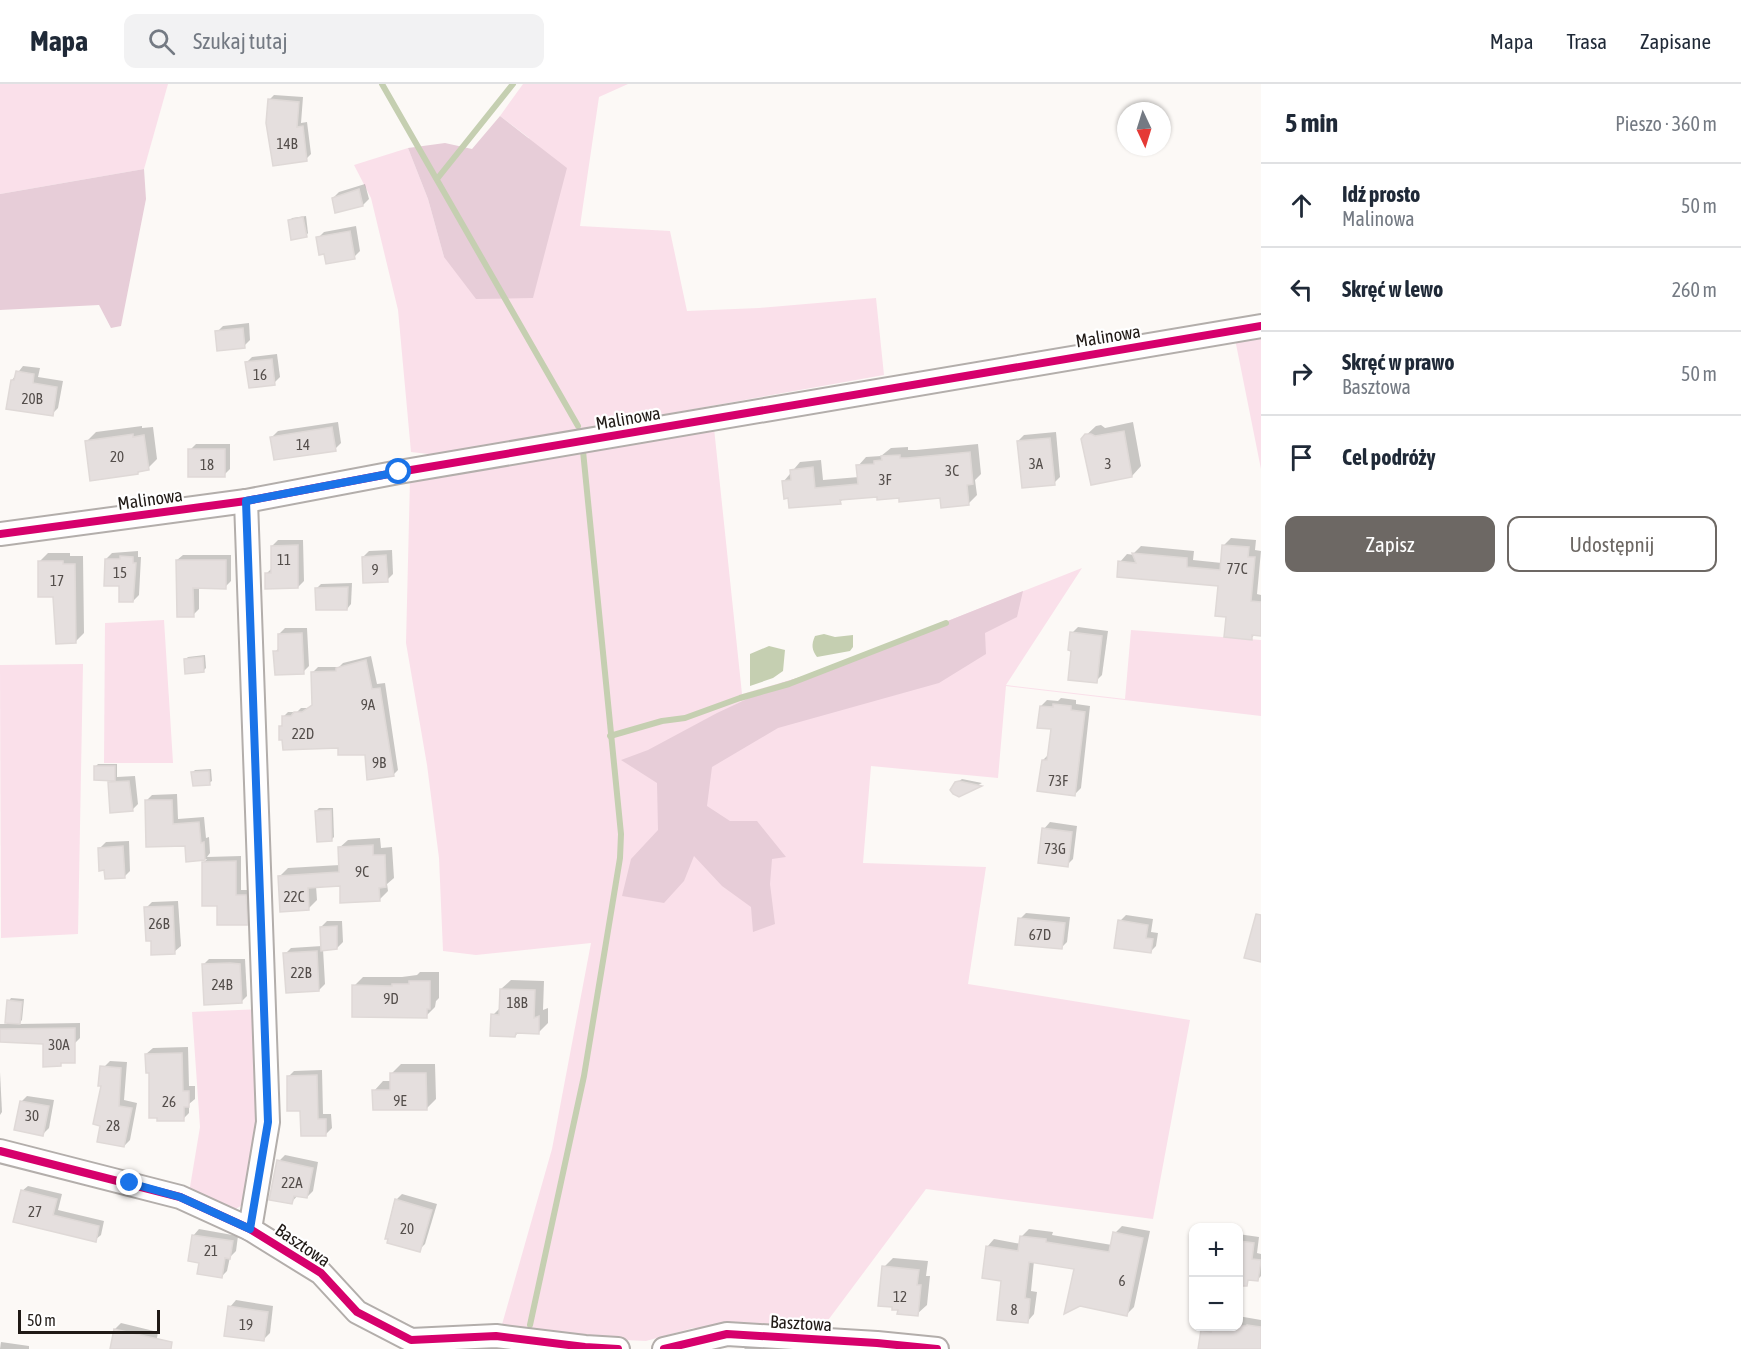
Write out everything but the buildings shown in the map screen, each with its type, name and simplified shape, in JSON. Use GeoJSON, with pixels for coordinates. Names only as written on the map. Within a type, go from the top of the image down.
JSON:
{"type":"FeatureCollection","features":[{"type":"Feature","properties":{"kind":"street","name":"Malinowa"},"geometry":{"type":"LineString","coordinates":[[0,534],[246,501],[399,472],[1261,326]]}},
{"type":"Feature","properties":{"kind":"street"},"geometry":{"type":"LineString","coordinates":[[246,501],[268,1122],[250,1229]]}},
{"type":"Feature","properties":{"kind":"street","name":"Basztowa"},"geometry":{"type":"LineString","coordinates":[[0,1151],[180,1197],[250,1229],[321,1273],[357,1312],[411,1340],[496,1336],[618,1349]]}},
{"type":"Feature","properties":{"kind":"street","name":"Basztowa"},"geometry":{"type":"LineString","coordinates":[[664,1349],[726,1334],[937,1349]]}},
{"type":"Feature","properties":{"kind":"shaded area"},"geometry":{"type":"Polygon","coordinates":[[[0,84],[168,84],[144,169],[0,194],[0,84]]]}},
{"type":"Feature","properties":{"kind":"shaded area"},"geometry":{"type":"Polygon","coordinates":[[[523,84],[628,84],[599,97],[580,226],[670,231],[687,311],[759,308],[876,298],[884,375],[437,455],[411,452],[398,310],[371,198],[354,165],[408,148],[428,199],[444,257],[529,138],[500,116],[523,84]]]}},
{"type":"Feature","properties":{"kind":"shaded area"},"geometry":{"type":"Polygon","coordinates":[[[500,116],[567,168],[533,298],[476,299],[444,257],[428,199],[408,148],[445,143],[472,149],[500,116]]]}},
{"type":"Feature","properties":{"kind":"shaded area"},"geometry":{"type":"Polygon","coordinates":[[[144,169],[146,199],[121,326],[111,328],[99,305],[0,310],[0,194],[144,169]]]}},
{"type":"Feature","properties":{"kind":"shaded area"},"geometry":{"type":"Polygon","coordinates":[[[1261,334],[1261,469],[1235,339],[1261,334]]]}},
{"type":"Feature","properties":{"kind":"shaded area"},"geometry":{"type":"Polygon","coordinates":[[[714,428],[742,694],[821,671],[1082,568],[1006,685],[1125,699],[1131,630],[1261,640],[1261,716],[1006,686],[998,778],[871,766],[863,863],[986,867],[968,984],[1190,1020],[1153,1219],[926,1189],[820,1331],[811,1328],[693,1328],[646,1341],[535,1336],[501,1328],[552,1149],[591,943],[476,955],[443,951],[439,858],[427,765],[406,643],[410,479],[714,428]]]}},
{"type":"Feature","properties":{"kind":"shaded area"},"geometry":{"type":"Polygon","coordinates":[[[1023,591],[1017,617],[985,633],[986,654],[939,683],[778,728],[712,767],[707,806],[730,821],[757,821],[786,857],[772,859],[770,884],[775,924],[753,932],[751,907],[722,886],[694,856],[684,881],[664,903],[622,896],[631,859],[658,830],[657,783],[621,760],[648,750],[717,713],[781,683],[832,667],[1023,591]]]}},
{"type":"Feature","properties":{"kind":"shaded area"},"geometry":{"type":"Polygon","coordinates":[[[164,620],[173,763],[104,763],[105,623],[164,620]]]}},
{"type":"Feature","properties":{"kind":"shaded area"},"geometry":{"type":"Polygon","coordinates":[[[824,634],[835,637],[853,635],[853,647],[850,651],[817,657],[813,647],[814,639],[815,636],[824,634]]]}},
{"type":"Feature","properties":{"kind":"shaded area"},"geometry":{"type":"Polygon","coordinates":[[[769,646],[785,650],[783,671],[773,678],[750,686],[750,654],[769,646]]]}},
{"type":"Feature","properties":{"kind":"shaded area"},"geometry":{"type":"Polygon","coordinates":[[[83,664],[78,934],[1,938],[0,665],[83,664]]]}},
{"type":"Feature","properties":{"kind":"shaded area"},"geometry":{"type":"Polygon","coordinates":[[[259,1009],[261,1112],[244,1204],[234,1210],[189,1193],[200,1127],[192,1012],[259,1009]]]}},
{"type":"Feature","properties":{"kind":"waterway"},"geometry":{"type":"LineString","coordinates":[[382,84],[578,426]]}},
{"type":"Feature","properties":{"kind":"waterway"},"geometry":{"type":"LineString","coordinates":[[437,179],[513,84]]}},
{"type":"Feature","properties":{"kind":"waterway"},"geometry":{"type":"LineString","coordinates":[[530,1325],[584,1076],[620,858],[621,834],[583,451]]}},
{"type":"Feature","properties":{"kind":"waterway"},"geometry":{"type":"LineString","coordinates":[[610,736],[662,721],[685,718],[740,698],[789,684],[946,623]]}},
{"type":"Feature","properties":{"kind":"cycle path"},"geometry":{"type":"LineString","coordinates":[[0,534],[246,501],[399,472],[1261,326]]}},
{"type":"Feature","properties":{"kind":"cycle path"},"geometry":{"type":"LineString","coordinates":[[0,1151],[180,1197],[250,1229],[321,1273],[357,1312],[411,1340],[496,1336],[618,1349]]}},
{"type":"Feature","properties":{"kind":"cycle path"},"geometry":{"type":"LineString","coordinates":[[664,1349],[727,1334],[937,1349]]}},
{"type":"Feature","properties":{"kind":"route"},"geometry":{"type":"LineString","coordinates":[[130,1183],[180,1197],[250,1229],[268,1122],[246,501],[399,472]]}}]}
